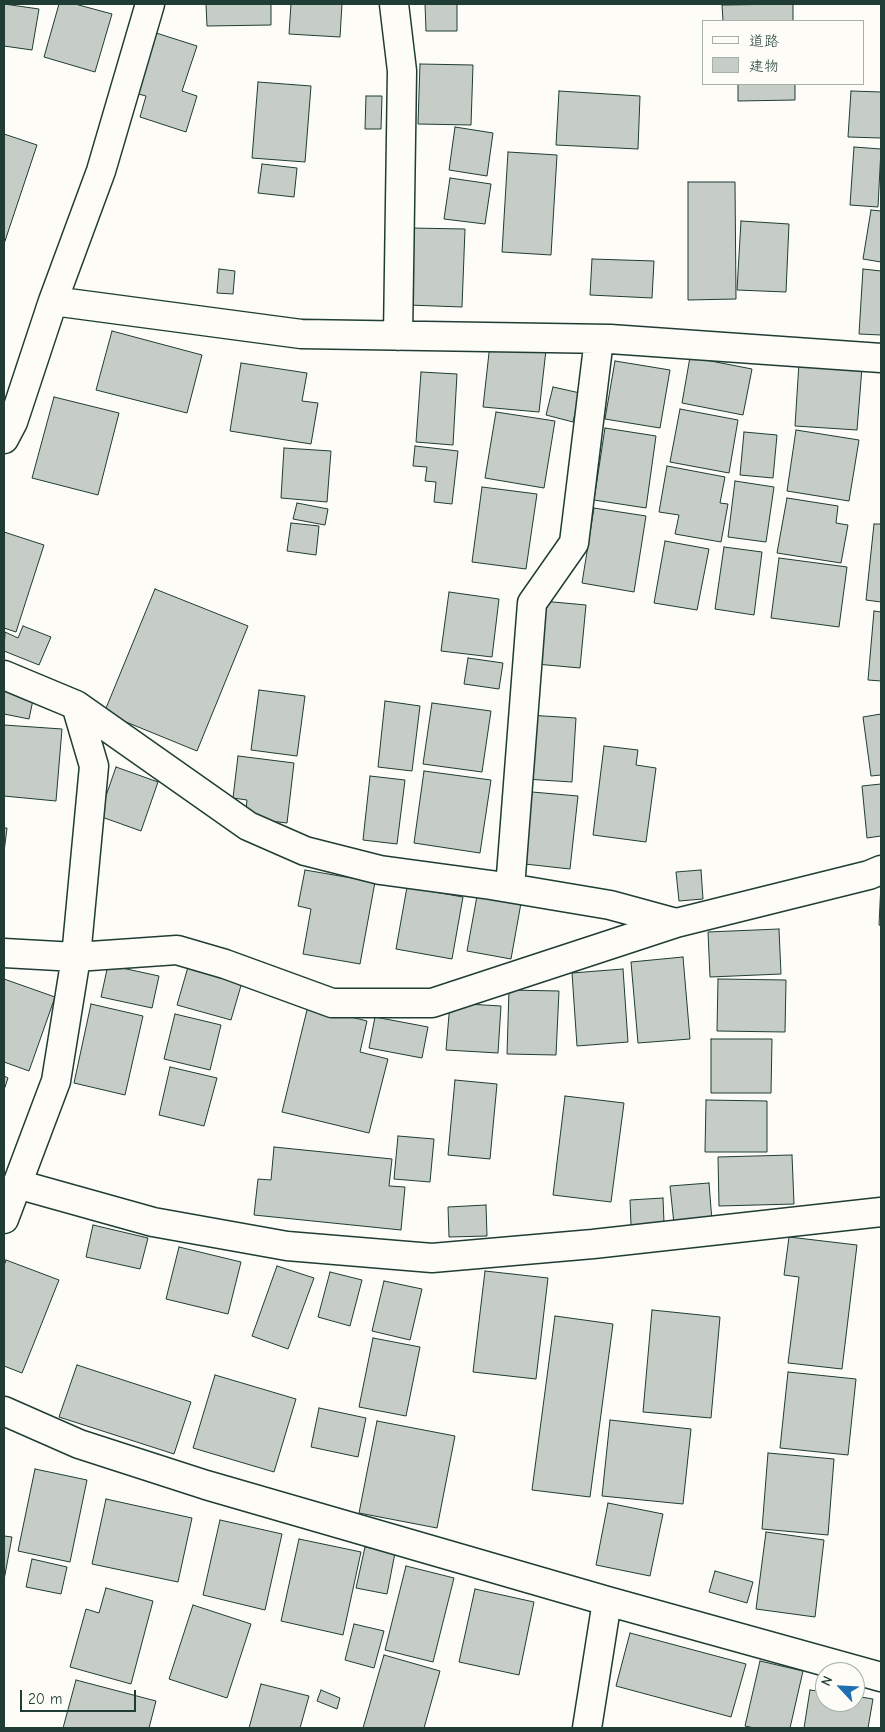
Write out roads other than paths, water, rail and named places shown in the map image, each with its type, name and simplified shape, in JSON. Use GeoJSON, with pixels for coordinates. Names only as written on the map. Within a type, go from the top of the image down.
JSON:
{"type":"FeatureCollection","features":[{"type":"Feature","properties":{"kind":"street"},"geometry":{"type":"LineString","coordinates":[[4,454],[8,431],[101,171],[150,4]]}},
{"type":"Feature","properties":{"kind":"street"},"geometry":{"type":"LineString","coordinates":[[394,4],[402,71],[398,336]]}},
{"type":"Feature","properties":{"kind":"street"},"geometry":{"type":"LineString","coordinates":[[53,301],[301,334],[599,339],[881,358]]}},
{"type":"Feature","properties":{"kind":"street"},"geometry":{"type":"LineString","coordinates":[[510,888],[532,603],[574,543],[599,339]]}},
{"type":"Feature","properties":{"kind":"street"},"geometry":{"type":"LineString","coordinates":[[4,675],[76,705],[248,826],[304,851],[380,870],[510,888],[610,905],[676,924]]}},
{"type":"Feature","properties":{"kind":"street"},"geometry":{"type":"LineString","coordinates":[[4,1219],[56,1081],[76,957],[94,766],[76,705]]}},
{"type":"Feature","properties":{"kind":"street"},"geometry":{"type":"LineString","coordinates":[[4,953],[76,957],[177,950],[225,964],[332,1003],[432,1003],[676,924],[869,875],[881,870]]}},
{"type":"Feature","properties":{"kind":"street"},"geometry":{"type":"LineString","coordinates":[[17,1184],[153,1222],[268,1243],[432,1258],[593,1244],[881,1212]]}},
{"type":"Feature","properties":{"kind":"street"},"geometry":{"type":"LineString","coordinates":[[4,1411],[79,1444],[161,1470],[607,1601],[881,1677]]}},
{"type":"Feature","properties":{"kind":"street"},"geometry":{"type":"LineString","coordinates":[[586,1728],[607,1601]]}}]}
